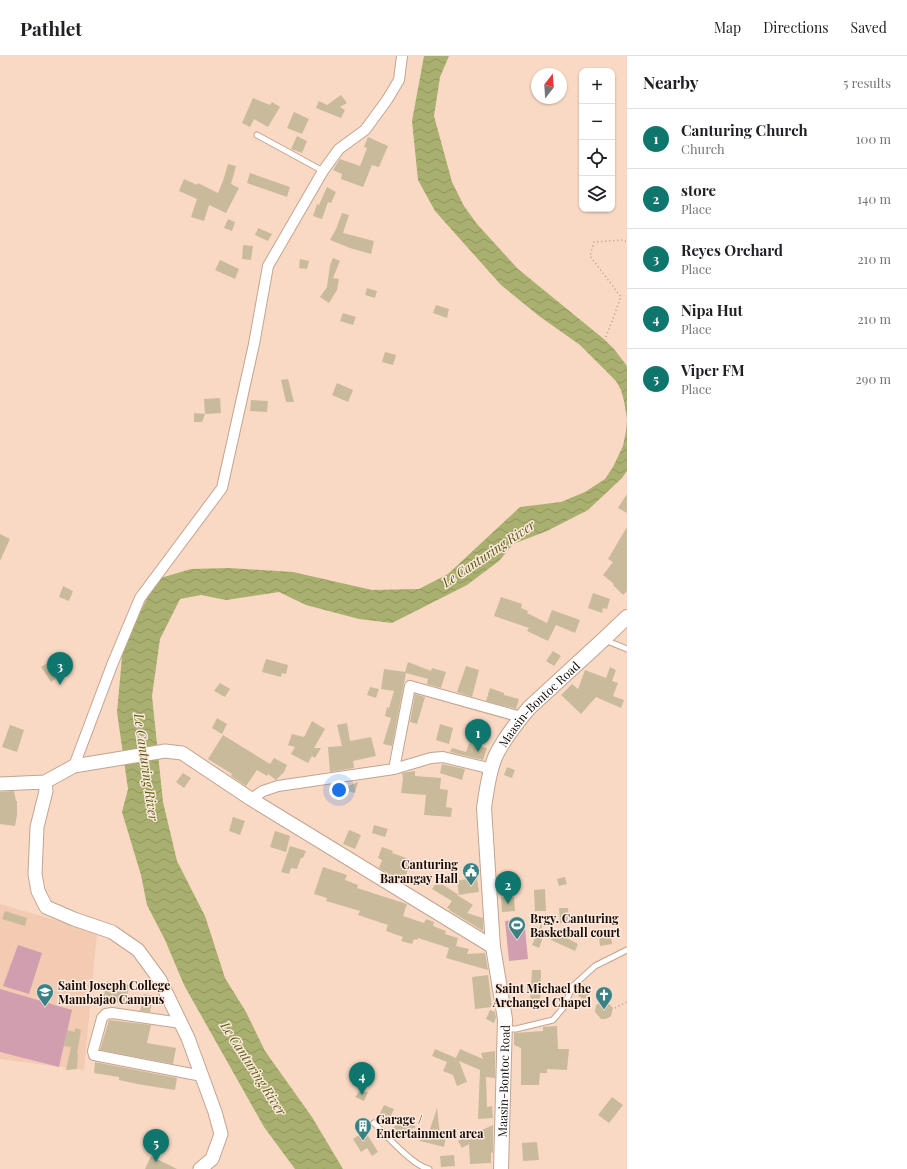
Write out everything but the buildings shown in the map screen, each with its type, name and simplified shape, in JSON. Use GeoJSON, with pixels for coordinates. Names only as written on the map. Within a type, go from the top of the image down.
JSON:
{"type":"FeatureCollection","features":[{"type":"Feature","properties":{"kind":"main road","name":"Maasin-Bontoc Road"},"geometry":{"type":"LineString","coordinates":[[501,1169],[505,1019],[493,947],[484,808],[492,769],[497,754],[521,717],[627,617]]}},
{"type":"Feature","properties":{"kind":"street"},"geometry":{"type":"LineString","coordinates":[[74,766],[112,665],[140,598],[222,488],[254,344],[268,266],[323,171],[339,149],[365,130],[387,100],[399,80],[402,56]]}},
{"type":"Feature","properties":{"kind":"street"},"geometry":{"type":"LineString","coordinates":[[394,769],[410,686],[521,717]]}},
{"type":"Feature","properties":{"kind":"street"},"geometry":{"type":"LineString","coordinates":[[0,784],[45,782],[74,766],[103,760],[165,751],[182,753],[251,799],[493,947]]}},
{"type":"Feature","properties":{"kind":"street"},"geometry":{"type":"LineString","coordinates":[[251,799],[263,791],[278,786],[394,769],[431,758],[443,757],[492,769]]}},
{"type":"Feature","properties":{"kind":"street"},"geometry":{"type":"LineString","coordinates":[[45,782],[46,791],[38,827],[35,874],[38,892],[46,907],[74,919],[112,932],[138,950],[160,980],[188,1038],[215,1112],[221,1134],[212,1159],[200,1169]]}},
{"type":"Feature","properties":{"kind":"street"},"geometry":{"type":"LineString","coordinates":[[181,1023],[112,1012],[106,1014],[102,1018],[93,1050],[94,1055],[202,1076]]}},
{"type":"Feature","properties":{"kind":"lane"},"geometry":{"type":"LineString","coordinates":[[258,135],[323,171]]}},
{"type":"Feature","properties":{"kind":"lane"},"geometry":{"type":"LineString","coordinates":[[604,639],[627,648]]}},
{"type":"Feature","properties":{"kind":"lane"},"geometry":{"type":"LineString","coordinates":[[504,1029],[516,1029],[553,1020],[564,1008],[573,986],[595,966],[627,950]]}},
{"type":"Feature","properties":{"kind":"lane"},"geometry":{"type":"LineString","coordinates":[[374,1123],[398,1147],[423,1168],[429,1169]]}},
{"type":"Feature","properties":{"kind":"path"},"geometry":{"type":"LineString","coordinates":[[606,337],[621,297],[590,256],[594,242],[622,240],[627,242]]}},
{"type":"Feature","properties":{"kind":"path"},"geometry":{"type":"LineString","coordinates":[[615,1008],[627,1002]]}},
{"type":"Feature","properties":{"kind":"shaded area","name":"Saint Joseph College Mambajao Campus"},"geometry":{"type":"Polygon","coordinates":[[[0,904],[97,932],[84,1070],[0,1059],[0,904]]]}},
{"type":"Feature","properties":{"kind":"shaded area","name":"Brgy. Canturing Basketball court"},"geometry":{"type":"Polygon","coordinates":[[[524,919],[528,959],[509,961],[505,921],[524,919]]]}},
{"type":"Feature","properties":{"kind":"shaded area"},"geometry":{"type":"Polygon","coordinates":[[[18,945],[42,953],[29,994],[3,986],[18,945]]]}},
{"type":"Feature","properties":{"kind":"shaded area"},"geometry":{"type":"Polygon","coordinates":[[[0,989],[72,1010],[59,1067],[0,1052],[0,989]]]}},
{"type":"Feature","properties":{"kind":"water"},"geometry":{"type":"Polygon","coordinates":[[[424,56],[449,56],[440,77],[434,116],[452,182],[464,206],[477,224],[518,269],[614,349],[627,366],[627,419],[621,390],[616,381],[580,345],[539,316],[501,285],[435,211],[418,180],[412,121],[424,56]]]}},
{"type":"Feature","properties":{"kind":"water","name":"Le Canturing River"},"geometry":{"type":"Polygon","coordinates":[[[627,419],[627,471],[622,478],[588,510],[547,531],[513,544],[499,561],[467,585],[392,623],[359,619],[306,605],[279,592],[226,600],[201,595],[180,599],[160,639],[152,696],[163,802],[177,861],[205,916],[225,978],[246,1012],[265,1051],[312,1117],[343,1169],[295,1169],[264,1127],[184,985],[165,940],[147,905],[141,875],[122,812],[128,789],[117,712],[123,646],[157,579],[191,569],[229,568],[293,572],[372,590],[419,589],[448,574],[520,507],[561,502],[585,492],[605,479],[613,467],[623,446],[627,419]]]}},
{"type":"Feature","properties":{"kind":"place","name":"Reyes Orchard"},"geometry":{"type":"Point","coordinates":[60,685]}},
{"type":"Feature","properties":{"kind":"place","name":"Canturing Church"},"geometry":{"type":"Point","coordinates":[478,752]}},
{"type":"Feature","properties":{"kind":"place","name":"Canturing Barangay Hall"},"geometry":{"type":"Point","coordinates":[471,886]}},
{"type":"Feature","properties":{"kind":"place","name":"store"},"geometry":{"type":"Point","coordinates":[508,904]}},
{"type":"Feature","properties":{"kind":"place","name":"Brgy. Canturing Basketball court"},"geometry":{"type":"Point","coordinates":[517,940]}},
{"type":"Feature","properties":{"kind":"place","name":"Saint Joseph College Mambajao Campus"},"geometry":{"type":"Point","coordinates":[45,1007]}},
{"type":"Feature","properties":{"kind":"place","name":"Saint Michael the Archangel Chapel"},"geometry":{"type":"Point","coordinates":[604,1010]}},
{"type":"Feature","properties":{"kind":"place","name":"Nipa Hut"},"geometry":{"type":"Point","coordinates":[362,1095]}},
{"type":"Feature","properties":{"kind":"place","name":"Garage / Entertainment area"},"geometry":{"type":"Point","coordinates":[363,1141]}},
{"type":"Feature","properties":{"kind":"place","name":"Viper FM"},"geometry":{"type":"Point","coordinates":[156,1162]}}]}
